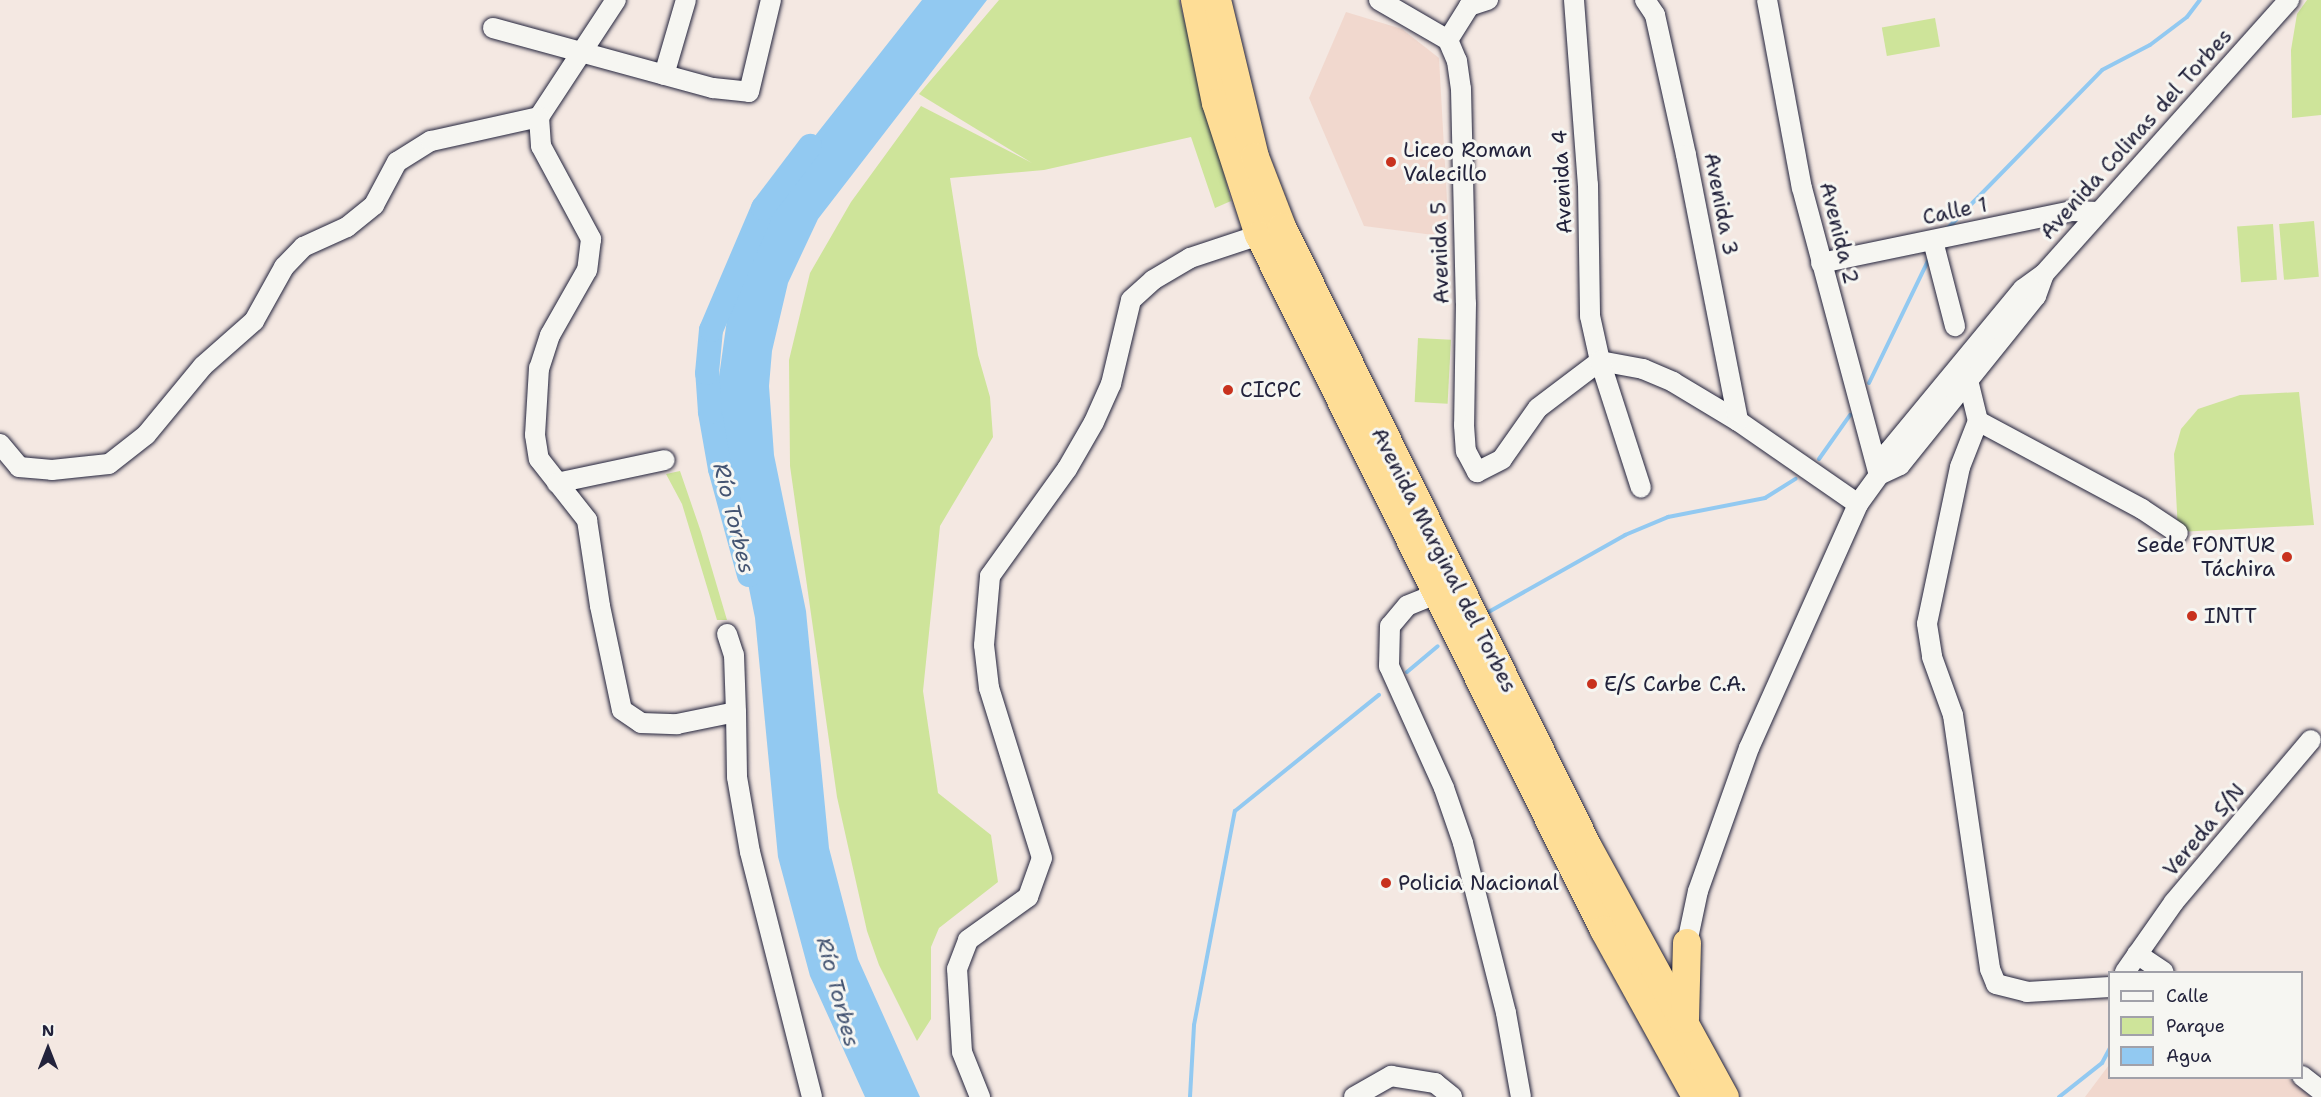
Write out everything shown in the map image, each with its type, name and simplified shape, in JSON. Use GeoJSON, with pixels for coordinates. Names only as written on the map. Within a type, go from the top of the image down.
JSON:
{"type":"FeatureCollection","features":[{"type":"Feature","properties":{"kind":"highway","name":"Avenida Marginal del Torbes"},"geometry":{"type":"LineString","coordinates":[[1195,0],[1216,103],[1259,235],[1446,589],[1645,955],[1685,1019],[1725,1097]]}},
{"type":"Feature","properties":{"kind":"highway","name":"Avenida Marginal del Torbes"},"geometry":{"type":"LineString","coordinates":[[1217,0],[1255,157],[1282,227],[1604,930],[1696,1097]]}},
{"type":"Feature","properties":{"kind":"highway"},"geometry":{"type":"LineString","coordinates":[[1645,955],[1660,958],[1679,952],[1688,943]]}},
{"type":"Feature","properties":{"kind":"highway"},"geometry":{"type":"LineString","coordinates":[[1685,1019],[1688,943]]}},
{"type":"Feature","properties":{"kind":"street"},"geometry":{"type":"LineString","coordinates":[[616,0],[539,117],[541,146],[591,239],[587,270],[550,335],[538,368],[535,435],[539,459],[587,520],[592,534],[600,606],[622,710],[641,723],[676,724],[736,712]]}},
{"type":"Feature","properties":{"kind":"street"},"geometry":{"type":"LineString","coordinates":[[664,75],[686,0]]}},
{"type":"Feature","properties":{"kind":"street"},"geometry":{"type":"LineString","coordinates":[[494,28],[580,54],[664,75],[748,92],[771,0]]}},
{"type":"Feature","properties":{"kind":"street"},"geometry":{"type":"LineString","coordinates":[[1379,0],[1448,40],[1469,6],[1488,0]]}},
{"type":"Feature","properties":{"kind":"street","name":"Avenida 4"},"geometry":{"type":"LineString","coordinates":[[1574,0],[1588,185],[1590,316],[1600,361],[1641,488]]}},
{"type":"Feature","properties":{"kind":"street","name":"Avenida 3"},"geometry":{"type":"LineString","coordinates":[[1645,0],[1655,15],[1686,155],[1738,421]]}},
{"type":"Feature","properties":{"kind":"street","name":"Avenida 2"},"geometry":{"type":"LineString","coordinates":[[1767,0],[1780,82],[1821,263],[1880,475]]}},
{"type":"Feature","properties":{"kind":"street","name":"Avenida Colinas del Torbes"},"geometry":{"type":"LineString","coordinates":[[1688,943],[1698,891],[1749,748],[1858,504],[1880,475],[1896,442],[2023,289],[2044,274],[2289,0]]}},
{"type":"Feature","properties":{"kind":"street","name":"Avenida 5"},"geometry":{"type":"LineString","coordinates":[[1448,40],[1461,89],[1466,303],[1464,425],[1466,451],[1477,472],[1502,459],[1538,408],[1600,361]]}},
{"type":"Feature","properties":{"kind":"street"},"geometry":{"type":"LineString","coordinates":[[0,444],[19,467],[52,470],[109,464],[146,435],[203,366],[254,321],[284,267],[303,247],[347,227],[374,205],[397,162],[431,141],[539,117]]}},
{"type":"Feature","properties":{"kind":"street","name":"Calle 1"},"geometry":{"type":"LineString","coordinates":[[1821,263],[2071,211],[2099,212]]}},
{"type":"Feature","properties":{"kind":"street"},"geometry":{"type":"LineString","coordinates":[[980,1097],[962,1052],[957,969],[968,940],[1028,897],[1042,858],[989,688],[984,645],[990,576],[1067,469],[1094,422],[1111,384],[1131,300],[1153,280],[1190,258],[1259,235]]}},
{"type":"Feature","properties":{"kind":"street"},"geometry":{"type":"LineString","coordinates":[[1933,241],[1955,327]]}},
{"type":"Feature","properties":{"kind":"street","name":"Avenida Colinas del Torbes"},"geometry":{"type":"LineString","coordinates":[[1880,475],[1900,465],[2036,296],[2044,274]]}},
{"type":"Feature","properties":{"kind":"street"},"geometry":{"type":"LineString","coordinates":[[1600,361],[1653,373],[1738,421],[1858,504]]}},
{"type":"Feature","properties":{"kind":"street"},"geometry":{"type":"LineString","coordinates":[[1968,380],[1978,421],[1960,466],[1927,624],[1932,657],[1953,715],[1990,969],[1996,984],[2027,992],[2108,987]]}},
{"type":"Feature","properties":{"kind":"street"},"geometry":{"type":"LineString","coordinates":[[1978,421],[2142,509],[2178,533]]}},
{"type":"Feature","properties":{"kind":"street"},"geometry":{"type":"LineString","coordinates":[[557,483],[665,460]]}},
{"type":"Feature","properties":{"kind":"street"},"geometry":{"type":"LineString","coordinates":[[1446,589],[1407,606],[1390,626],[1389,666],[1444,788],[1463,843],[1506,1013],[1521,1097]]}},
{"type":"Feature","properties":{"kind":"street"},"geometry":{"type":"LineString","coordinates":[[727,634],[734,655],[737,777],[750,852],[812,1097]]}},
{"type":"Feature","properties":{"kind":"street","name":"Vereda S/N"},"geometry":{"type":"LineString","coordinates":[[2126,971],[2174,902],[2311,740]]}},
{"type":"Feature","properties":{"kind":"street"},"geometry":{"type":"LineString","coordinates":[[2137,954],[2162,971]]}},
{"type":"Feature","properties":{"kind":"street"},"geometry":{"type":"LineString","coordinates":[[1354,1097],[1391,1076],[1401,1076],[1435,1083],[1452,1097]]}},
{"type":"Feature","properties":{"kind":"street"},"geometry":{"type":"LineString","coordinates":[[2303,1078],[2321,1091]]}},
{"type":"Feature","properties":{"kind":"shaded area","name":"Liceo Roman Valecillo"},"geometry":{"type":"Polygon","coordinates":[[[1346,12],[1402,29],[1439,58],[1449,237],[1364,226],[1309,98],[1346,12]]]}},
{"type":"Feature","properties":{"kind":"shaded area"},"geometry":{"type":"Polygon","coordinates":[[[2108,1066],[2108,1079],[2289,1079],[2311,1097],[2085,1097],[2108,1066]]]}},
{"type":"Feature","properties":{"kind":"green space"},"geometry":{"type":"Polygon","coordinates":[[[999,0],[1179,0],[1231,201],[1215,208],[1191,137],[1044,170],[950,178],[978,355],[990,397],[993,437],[940,526],[923,691],[938,793],[991,835],[998,882],[939,928],[931,947],[931,1019],[917,1041],[879,965],[867,931],[837,797],[790,466],[789,360],[810,273],[851,202],[921,106],[1032,163],[919,94],[999,0]]]}},
{"type":"Feature","properties":{"kind":"green space"},"geometry":{"type":"Polygon","coordinates":[[[2307,0],[2321,0],[2321,115],[2292,118],[2291,50],[2297,14],[2307,0]]]}},
{"type":"Feature","properties":{"kind":"green space"},"geometry":{"type":"Polygon","coordinates":[[[1935,18],[1940,47],[1887,56],[1882,27],[1935,18]]]}},
{"type":"Feature","properties":{"kind":"green space"},"geometry":{"type":"Polygon","coordinates":[[[2314,221],[2319,277],[2284,280],[2279,224],[2314,221]]]}},
{"type":"Feature","properties":{"kind":"green space"},"geometry":{"type":"Polygon","coordinates":[[[2273,224],[2277,280],[2241,282],[2237,227],[2273,224]]]}},
{"type":"Feature","properties":{"kind":"green space"},"geometry":{"type":"Polygon","coordinates":[[[1418,338],[1451,340],[1448,404],[1415,402],[1418,338]]]}},
{"type":"Feature","properties":{"kind":"green space"},"geometry":{"type":"Polygon","coordinates":[[[2299,392],[2314,525],[2178,532],[2174,454],[2181,429],[2198,409],[2240,395],[2299,392]]]}},
{"type":"Feature","properties":{"kind":"green space"},"geometry":{"type":"Polygon","coordinates":[[[680,471],[727,620],[717,620],[682,504],[666,474],[680,471]]]}},
{"type":"Feature","properties":{"kind":"water"},"geometry":{"type":"Polygon","coordinates":[[[922,0],[987,0],[818,219],[788,283],[772,351],[769,386],[774,455],[806,611],[829,848],[858,959],[920,1097],[865,1097],[810,976],[778,857],[755,618],[724,464],[718,384],[729,305],[755,229],[796,160],[922,0]]]}},
{"type":"Feature","properties":{"kind":"waterway"},"geometry":{"type":"LineString","coordinates":[[1947,229],[2102,70],[2150,45],[2187,17],[2200,0]]}},
{"type":"Feature","properties":{"kind":"waterway","name":"Río Torbes"},"geometry":{"type":"LineString","coordinates":[[749,575],[720,469],[710,412],[707,373],[711,330],[763,208],[810,146]]}},
{"type":"Feature","properties":{"kind":"waterway"},"geometry":{"type":"LineString","coordinates":[[1869,383],[1930,257]]}},
{"type":"Feature","properties":{"kind":"waterway"},"geometry":{"type":"LineString","coordinates":[[1819,459],[1850,415]]}},
{"type":"Feature","properties":{"kind":"waterway"},"geometry":{"type":"LineString","coordinates":[[1485,614],[1625,535],[1668,517],[1765,498],[1795,479]]}},
{"type":"Feature","properties":{"kind":"waterway"},"geometry":{"type":"LineString","coordinates":[[1407,672],[1438,646]]}},
{"type":"Feature","properties":{"kind":"waterway"},"geometry":{"type":"LineString","coordinates":[[1190,1097],[1194,1025],[1235,811],[1379,695]]}},
{"type":"Feature","properties":{"kind":"waterway"},"geometry":{"type":"LineString","coordinates":[[2059,1097],[2102,1063],[2108,1052]]}},
{"type":"Feature","properties":{"kind":"place","name":"Liceo Roman Valecillo"},"geometry":{"type":"Point","coordinates":[1391,162]}},
{"type":"Feature","properties":{"kind":"place","name":"CICPC"},"geometry":{"type":"Point","coordinates":[1228,390]}},
{"type":"Feature","properties":{"kind":"place","name":"Sede FONTUR Táchira"},"geometry":{"type":"Point","coordinates":[2287,557]}},
{"type":"Feature","properties":{"kind":"place","name":"INTT"},"geometry":{"type":"Point","coordinates":[2192,616]}},
{"type":"Feature","properties":{"kind":"place","name":"E/S Carbe C.A."},"geometry":{"type":"Point","coordinates":[1592,684]}},
{"type":"Feature","properties":{"kind":"place","name":"Policia Nacional"},"geometry":{"type":"Point","coordinates":[1386,883]}}]}
